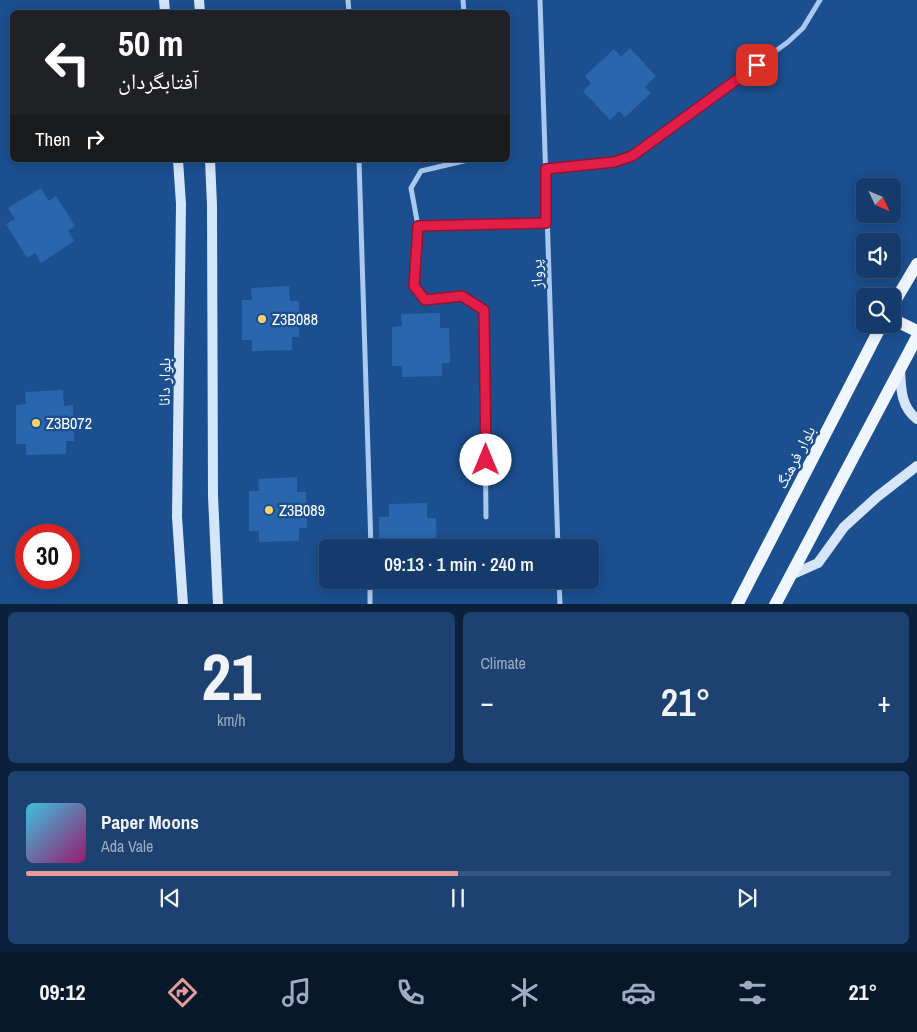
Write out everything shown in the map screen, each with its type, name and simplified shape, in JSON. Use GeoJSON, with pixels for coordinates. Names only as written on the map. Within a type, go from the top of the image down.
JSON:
{"type":"FeatureCollection","features":[{"type":"Feature","properties":{"kind":"main road"},"geometry":{"type":"LineString","coordinates":[[901,291],[917,264]]}},
{"type":"Feature","properties":{"kind":"main road"},"geometry":{"type":"LineString","coordinates":[[901,323],[917,331]]}},
{"type":"Feature","properties":{"kind":"main road","name":"بلوار فرهنگ"},"geometry":{"type":"LineString","coordinates":[[737,604],[877,333]]}},
{"type":"Feature","properties":{"kind":"main road"},"geometry":{"type":"LineString","coordinates":[[775,604],[917,336]]}},
{"type":"Feature","properties":{"kind":"street","name":"پرواز"},"geometry":{"type":"LineString","coordinates":[[540,0],[558,539]]}},
{"type":"Feature","properties":{"kind":"street"},"geometry":{"type":"LineString","coordinates":[[546,169],[614,162],[632,156],[788,42],[803,28],[820,0]]}},
{"type":"Feature","properties":{"kind":"street","name":"بلوار دانا"},"geometry":{"type":"LineString","coordinates":[[178,162],[181,204],[177,518],[183,604]]}},
{"type":"Feature","properties":{"kind":"street"},"geometry":{"type":"LineString","coordinates":[[210,162],[212,205],[213,496],[218,604]]}},
{"type":"Feature","properties":{"kind":"street"},"geometry":{"type":"LineString","coordinates":[[359,162],[371,539]]}},
{"type":"Feature","properties":{"kind":"street"},"geometry":{"type":"LineString","coordinates":[[459,162],[421,171],[411,188],[418,226],[414,286],[425,300],[462,296],[484,310],[486,517]]}},
{"type":"Feature","properties":{"kind":"street"},"geometry":{"type":"LineString","coordinates":[[418,226],[546,223]]}},
{"type":"Feature","properties":{"kind":"street"},"geometry":{"type":"LineString","coordinates":[[900,370],[902,396],[910,414],[917,419]]}},
{"type":"Feature","properties":{"kind":"street"},"geometry":{"type":"LineString","coordinates":[[790,575],[818,563],[844,528],[878,497],[917,466]]}},
{"type":"Feature","properties":{"kind":"street"},"geometry":{"type":"LineString","coordinates":[[370,589],[370,604]]}},
{"type":"Feature","properties":{"kind":"street"},"geometry":{"type":"LineString","coordinates":[[559,589],[560,604]]}},
{"type":"Feature","properties":{"kind":"building"},"geometry":{"type":"Polygon","coordinates":[[[630,48],[656,76],[645,87],[651,93],[625,117],[619,111],[610,120],[583,91],[591,83],[585,76],[614,49],[621,57],[630,48]]]}},
{"type":"Feature","properties":{"kind":"building"},"geometry":{"type":"Polygon","coordinates":[[[41,188],[49,201],[56,196],[75,226],[68,231],[74,241],[41,263],[35,253],[27,258],[6,224],[15,219],[8,208],[41,188]]]}},
{"type":"Feature","properties":{"kind":"building","name":"Z3B088"},"geometry":{"type":"Polygon","coordinates":[[[289,286],[290,301],[299,301],[299,337],[292,337],[292,350],[252,351],[252,340],[242,340],[242,300],[252,300],[251,288],[289,286]]]}},
{"type":"Feature","properties":{"kind":"building"},"geometry":{"type":"Polygon","coordinates":[[[440,313],[440,328],[449,328],[450,363],[442,363],[442,376],[402,377],[402,366],[392,366],[392,327],[402,326],[401,314],[440,313]]]}},
{"type":"Feature","properties":{"kind":"building","name":"Z3B072"},"geometry":{"type":"Polygon","coordinates":[[[63,390],[64,406],[73,405],[74,441],[66,441],[66,454],[26,455],[26,444],[16,444],[16,405],[26,404],[25,392],[63,390]]]}},
{"type":"Feature","properties":{"kind":"building","name":"Z3B089"},"geometry":{"type":"Polygon","coordinates":[[[297,477],[297,492],[306,492],[307,528],[299,528],[299,541],[259,542],[259,531],[249,531],[249,491],[259,491],[258,479],[297,477]]]}},
{"type":"Feature","properties":{"kind":"building"},"geometry":{"type":"Polygon","coordinates":[[[427,503],[427,518],[436,518],[437,539],[379,539],[379,517],[389,517],[389,504],[427,503]]]}},
{"type":"Feature","properties":{"kind":"place","name":"Z3B088"},"geometry":{"type":"Point","coordinates":[262,319]}},
{"type":"Feature","properties":{"kind":"place","name":"Z3B072"},"geometry":{"type":"Point","coordinates":[36,423]}},
{"type":"Feature","properties":{"kind":"place","name":"Z3B089"},"geometry":{"type":"Point","coordinates":[269,510]}},
{"type":"Feature","properties":{"kind":"route"},"geometry":{"type":"LineString","coordinates":[[486,460],[484,310],[462,296],[425,300],[414,286],[418,226],[546,223],[546,169],[614,162],[632,156],[757,65]]}}]}
